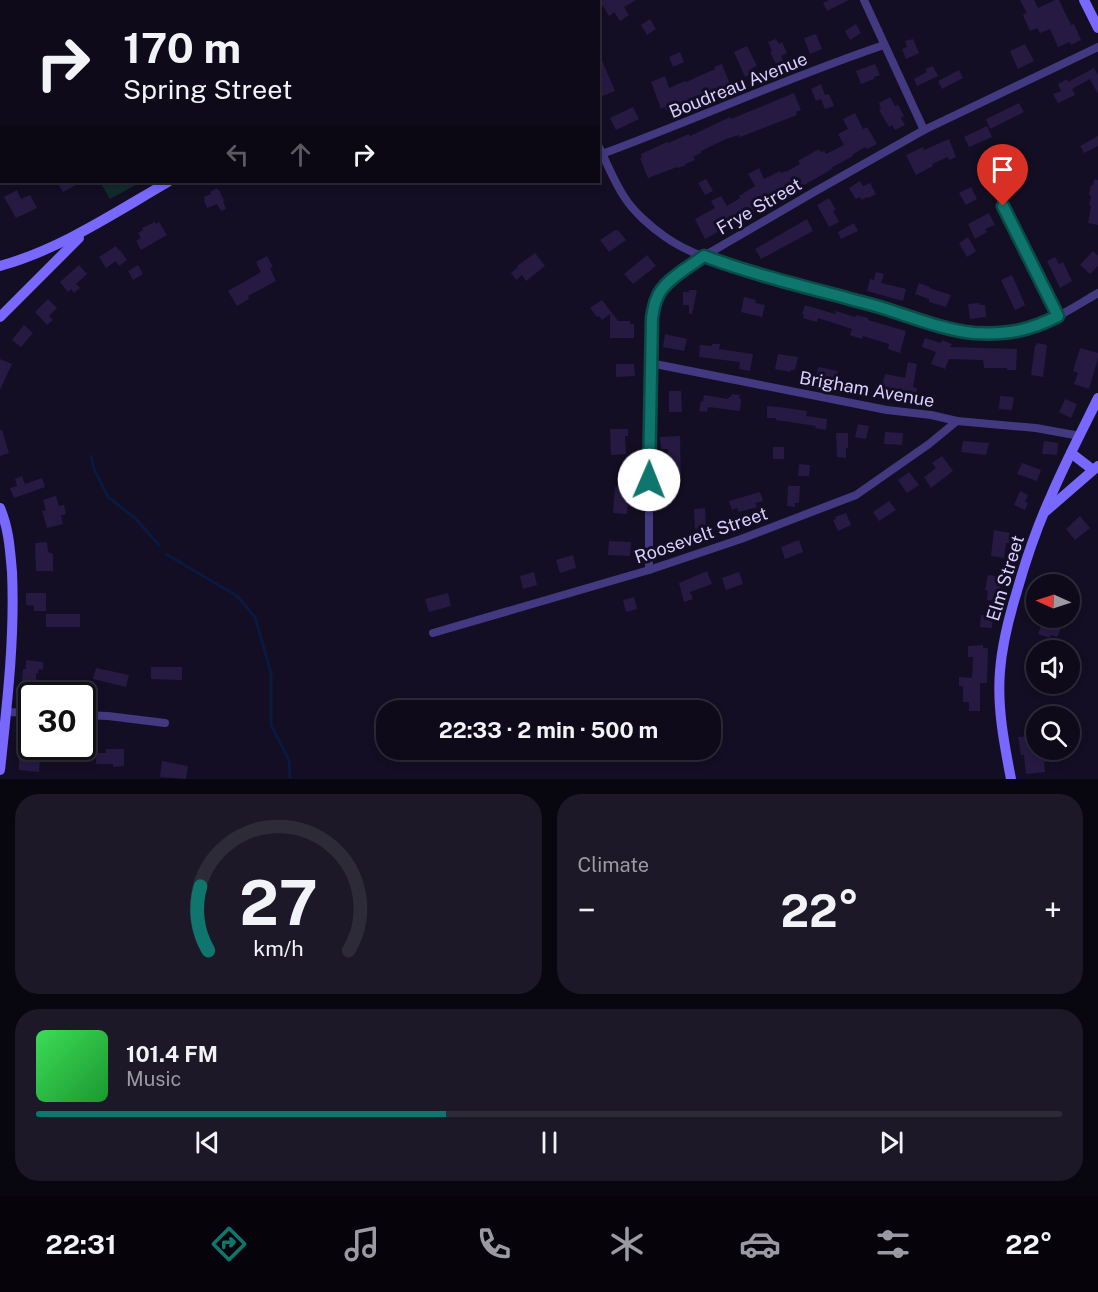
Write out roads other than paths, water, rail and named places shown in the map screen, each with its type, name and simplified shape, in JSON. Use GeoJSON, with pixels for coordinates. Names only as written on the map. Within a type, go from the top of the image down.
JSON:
{"type":"FeatureCollection","features":[{"type":"Feature","properties":{"kind":"street"},"geometry":{"type":"LineString","coordinates":[[864,0],[924,130]]}},
{"type":"Feature","properties":{"kind":"street"},"geometry":{"type":"LineString","coordinates":[[1084,0],[1098,28]]}},
{"type":"Feature","properties":{"kind":"street","name":"Boudreau Avenue"},"geometry":{"type":"LineString","coordinates":[[602,154],[884,45]]}},
{"type":"Feature","properties":{"kind":"street","name":"Frye Street"},"geometry":{"type":"LineString","coordinates":[[649,570],[652,318],[657,297],[664,286],[704,256],[924,130],[1098,47]]}},
{"type":"Feature","properties":{"kind":"street"},"geometry":{"type":"LineString","coordinates":[[600,150],[625,198],[662,235],[679,246],[732,267],[877,306],[944,327],[971,332],[1008,333],[1027,330],[1058,316],[1098,293]]}},
{"type":"Feature","properties":{"kind":"street"},"geometry":{"type":"LineString","coordinates":[[0,266],[44,251],[95,225],[166,183]]}},
{"type":"Feature","properties":{"kind":"street"},"geometry":{"type":"LineString","coordinates":[[1003,206],[1058,316]]}},
{"type":"Feature","properties":{"kind":"street"},"geometry":{"type":"LineString","coordinates":[[0,317],[72,244],[95,225]]}},
{"type":"Feature","properties":{"kind":"street","name":"Brigham Avenue"},"geometry":{"type":"LineString","coordinates":[[650,363],[887,410],[931,415],[957,421],[1036,428],[1080,436]]}},
{"type":"Feature","properties":{"kind":"street","name":"Elm Street"},"geometry":{"type":"LineString","coordinates":[[1011,779],[1000,718],[1000,671],[1003,647],[1014,600],[1044,512],[1098,398]]}},
{"type":"Feature","properties":{"kind":"street","name":"Roosevelt Street"},"geometry":{"type":"LineString","coordinates":[[433,633],[649,570],[741,539],[856,495],[929,444],[957,421]]}},
{"type":"Feature","properties":{"kind":"street"},"geometry":{"type":"LineString","coordinates":[[1044,512],[1096,468],[1071,453]]}},
{"type":"Feature","properties":{"kind":"street"},"geometry":{"type":"LineString","coordinates":[[0,508],[5,519],[9,540],[12,586],[11,647],[0,771]]}},
{"type":"Feature","properties":{"kind":"street"},"geometry":{"type":"LineString","coordinates":[[6,712],[18,712]]}},
{"type":"Feature","properties":{"kind":"street"},"geometry":{"type":"LineString","coordinates":[[96,716],[165,723]]}},
{"type":"Feature","properties":{"kind":"waterway"},"geometry":{"type":"LineString","coordinates":[[91,456],[94,469],[108,497],[135,518],[159,545]]}},
{"type":"Feature","properties":{"kind":"waterway"},"geometry":{"type":"LineString","coordinates":[[166,554],[237,596],[255,617],[271,673],[271,725],[289,760],[290,779]]}}]}
